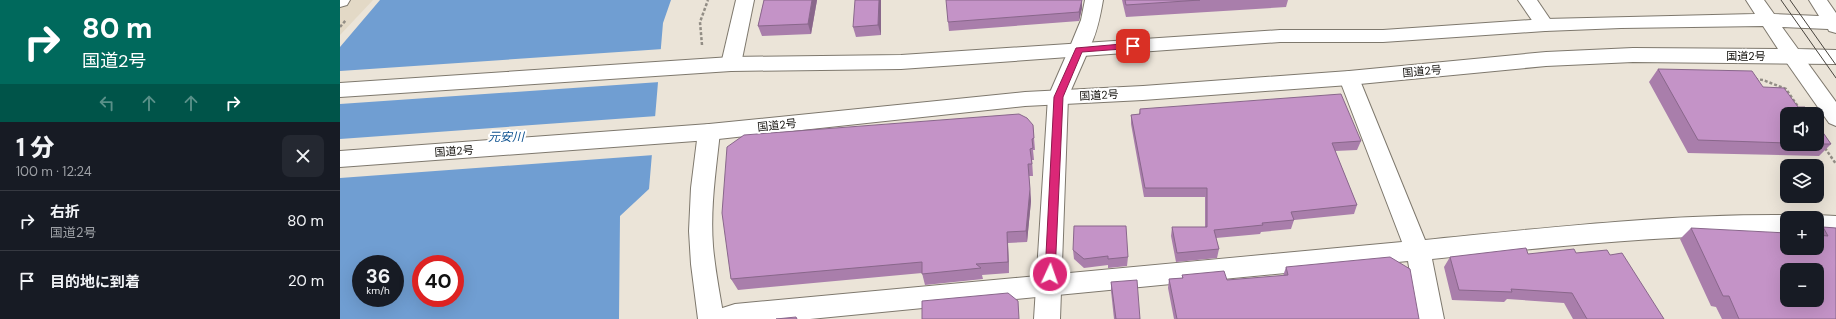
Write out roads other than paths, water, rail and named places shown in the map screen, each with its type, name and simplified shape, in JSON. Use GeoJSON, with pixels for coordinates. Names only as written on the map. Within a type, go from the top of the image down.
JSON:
{"type":"FeatureCollection","features":[{"type":"Feature","properties":{"kind":"main road"},"geometry":{"type":"LineString","coordinates":[[731,64],[745,0]]}},
{"type":"Feature","properties":{"kind":"main road"},"geometry":{"type":"LineString","coordinates":[[1047,319],[1058,97],[1079,50],[1090,20],[1094,0]]}},
{"type":"Feature","properties":{"kind":"main road"},"geometry":{"type":"LineString","coordinates":[[1527,0],[1545,25]]}},
{"type":"Feature","properties":{"kind":"main road"},"geometry":{"type":"LineString","coordinates":[[1755,0],[1836,118]]}},
{"type":"Feature","properties":{"kind":"main road"},"geometry":{"type":"LineString","coordinates":[[1818,0],[1835,24]]}},
{"type":"Feature","properties":{"kind":"main road"},"geometry":{"type":"LineString","coordinates":[[340,90],[731,64],[901,62],[1280,36],[1383,36],[1545,25],[1768,20],[1835,24]]}},
{"type":"Feature","properties":{"kind":"main road","name":"国道2号"},"geometry":{"type":"LineString","coordinates":[[340,159],[709,132],[1025,99],[1349,78],[1588,56],[1836,57]]}},
{"type":"Feature","properties":{"kind":"main road"},"geometry":{"type":"LineString","coordinates":[[1349,78],[1418,251],[1431,319]]}},
{"type":"Feature","properties":{"kind":"main road"},"geometry":{"type":"LineString","coordinates":[[709,132],[701,221],[701,246],[711,319]]}},
{"type":"Feature","properties":{"kind":"main road"},"geometry":{"type":"LineString","coordinates":[[722,319],[735,314],[1418,251],[1652,227],[1734,223],[1780,225]]}},
{"type":"Feature","properties":{"kind":"main road"},"geometry":{"type":"LineString","coordinates":[[1824,226],[1836,226]]}},
{"type":"Feature","properties":{"kind":"water","name":"元安川"},"geometry":{"type":"Polygon","coordinates":[[[380,0],[671,0],[663,23],[649,189],[620,216],[619,319],[340,319],[340,47],[380,0]]]}},
{"type":"Feature","properties":{"kind":"tram line"},"geometry":{"type":"LineString","coordinates":[[1781,0],[1836,78]]}},
{"type":"Feature","properties":{"kind":"tram line"},"geometry":{"type":"LineString","coordinates":[[1790,0],[1836,65]]}}]}
